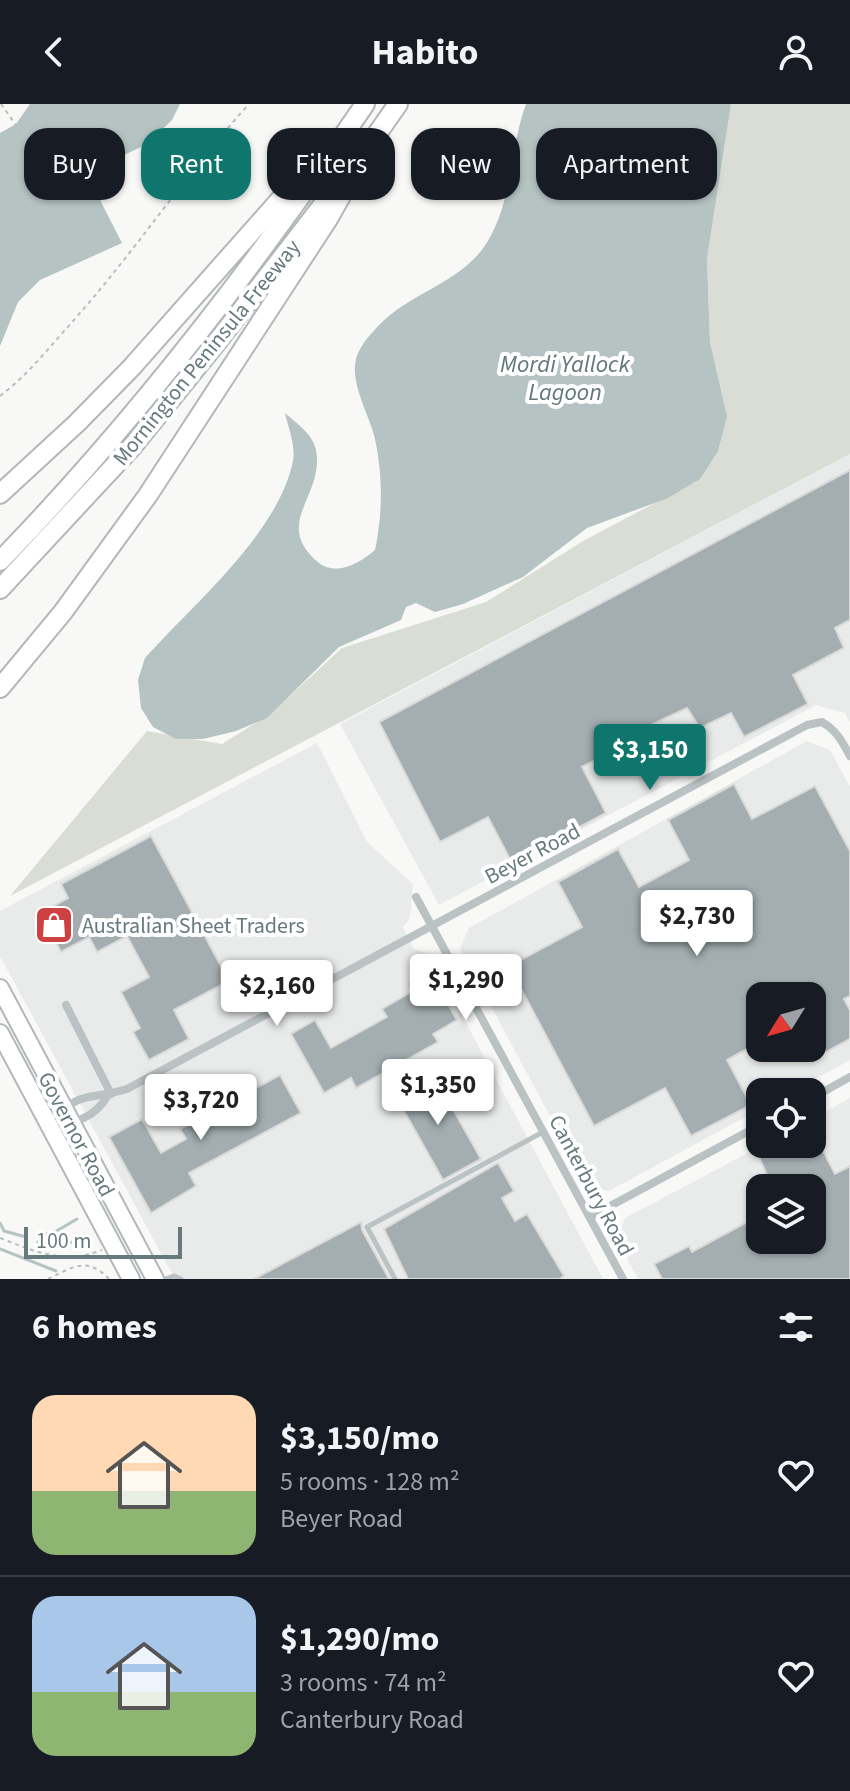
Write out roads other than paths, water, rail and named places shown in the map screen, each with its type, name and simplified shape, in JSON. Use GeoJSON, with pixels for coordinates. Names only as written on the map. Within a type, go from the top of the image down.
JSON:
{"type":"FeatureCollection","features":[{"type":"Feature","properties":{"kind":"highway"},"geometry":{"type":"LineString","coordinates":[[0,494],[77,423],[141,357],[306,171],[356,104]]}},
{"type":"Feature","properties":{"kind":"highway","name":"Mornington Peninsula Freeway"},"geometry":{"type":"LineString","coordinates":[[0,561],[103,448],[200,333],[282,224],[365,104]]}},
{"type":"Feature","properties":{"kind":"highway","name":"Mornington Peninsula Freeway"},"geometry":{"type":"LineString","coordinates":[[381,128],[398,104]]}},
{"type":"Feature","properties":{"kind":"highway","name":"Mornington Peninsula Freeway"},"geometry":{"type":"LineString","coordinates":[[0,589],[53,535],[158,416],[327,200]]}},
{"type":"Feature","properties":{"kind":"highway"},"geometry":{"type":"LineString","coordinates":[[0,688],[63,612],[148,495],[339,200]]}},
{"type":"Feature","properties":{"kind":"main road","name":"Governor Road"},"geometry":{"type":"LineString","coordinates":[[0,988],[155,1279]]}},
{"type":"Feature","properties":{"kind":"main road","name":"Governor Road"},"geometry":{"type":"LineString","coordinates":[[0,1033],[131,1279]]}},
{"type":"Feature","properties":{"kind":"street","name":"Beyer Road"},"geometry":{"type":"LineString","coordinates":[[433,927],[807,725],[822,722],[830,727],[841,738],[850,756]]}},
{"type":"Feature","properties":{"kind":"street","name":"Canterbury Road"},"geometry":{"type":"LineString","coordinates":[[416,897],[623,1279]]}},
{"type":"Feature","properties":{"kind":"street"},"geometry":{"type":"LineString","coordinates":[[50,1124],[63,1108],[90,1094],[110,1095],[141,1082],[433,927]]}},
{"type":"Feature","properties":{"kind":"street"},"geometry":{"type":"LineString","coordinates":[[66,1005],[110,1095]]}},
{"type":"Feature","properties":{"kind":"street"},"geometry":{"type":"LineString","coordinates":[[826,1090],[850,1077]]}},
{"type":"Feature","properties":{"kind":"street"},"geometry":{"type":"LineString","coordinates":[[50,1124],[72,1124],[100,1110],[110,1095]]}},
{"type":"Feature","properties":{"kind":"street"},"geometry":{"type":"LineString","coordinates":[[590,1217],[746,1133]]}},
{"type":"Feature","properties":{"kind":"lane"},"geometry":{"type":"LineString","coordinates":[[395,1279],[367,1227],[543,1132]]}},
{"type":"Feature","properties":{"kind":"lane"},"geometry":{"type":"LineString","coordinates":[[165,1279],[174,1276],[181,1279]]}},
{"type":"Feature","properties":{"kind":"water"},"geometry":{"type":"Polygon","coordinates":[[[30,104],[180,104],[164,128],[141,128],[141,147],[125,155],[125,128],[24,128],[24,200],[101,200],[122,243],[40,280],[18,302],[0,346],[0,133],[16,124],[30,104]]]}},
{"type":"Feature","properties":{"kind":"water","name":"Mordi Yallock Lagoon"},"geometry":{"type":"Polygon","coordinates":[[[526,104],[731,104],[717,194],[717,128],[536,128],[536,200],[716,200],[707,259],[710,342],[727,416],[718,451],[700,479],[668,498],[587,528],[523,577],[463,604],[435,612],[416,603],[406,607],[401,620],[339,647],[267,718],[236,731],[203,739],[176,739],[153,727],[141,708],[138,680],[145,658],[231,567],[270,515],[284,488],[294,455],[285,413],[308,434],[316,450],[314,482],[299,522],[305,549],[319,563],[333,569],[356,563],[375,550],[381,507],[379,463],[374,435],[355,377],[357,356],[367,338],[385,319],[462,270],[475,258],[495,228],[504,200],[520,200],[521,122],[526,104]]]}},
{"type":"Feature","properties":{"kind":"waterway"},"geometry":{"type":"LineString","coordinates":[[37,1235],[53,1233],[77,1219]]}},
{"type":"Feature","properties":{"kind":"waterway"},"geometry":{"type":"LineString","coordinates":[[0,1223],[4,1231],[26,1237]]}},
{"type":"Feature","properties":{"kind":"waterway"},"geometry":{"type":"LineString","coordinates":[[38,1242],[88,1240]]}},
{"type":"Feature","properties":{"kind":"waterway"},"geometry":{"type":"LineString","coordinates":[[0,1249],[56,1271]]}},
{"type":"Feature","properties":{"kind":"place","name":"Australian Sheet Traders"},"geometry":{"type":"Point","coordinates":[54,925]}}]}
